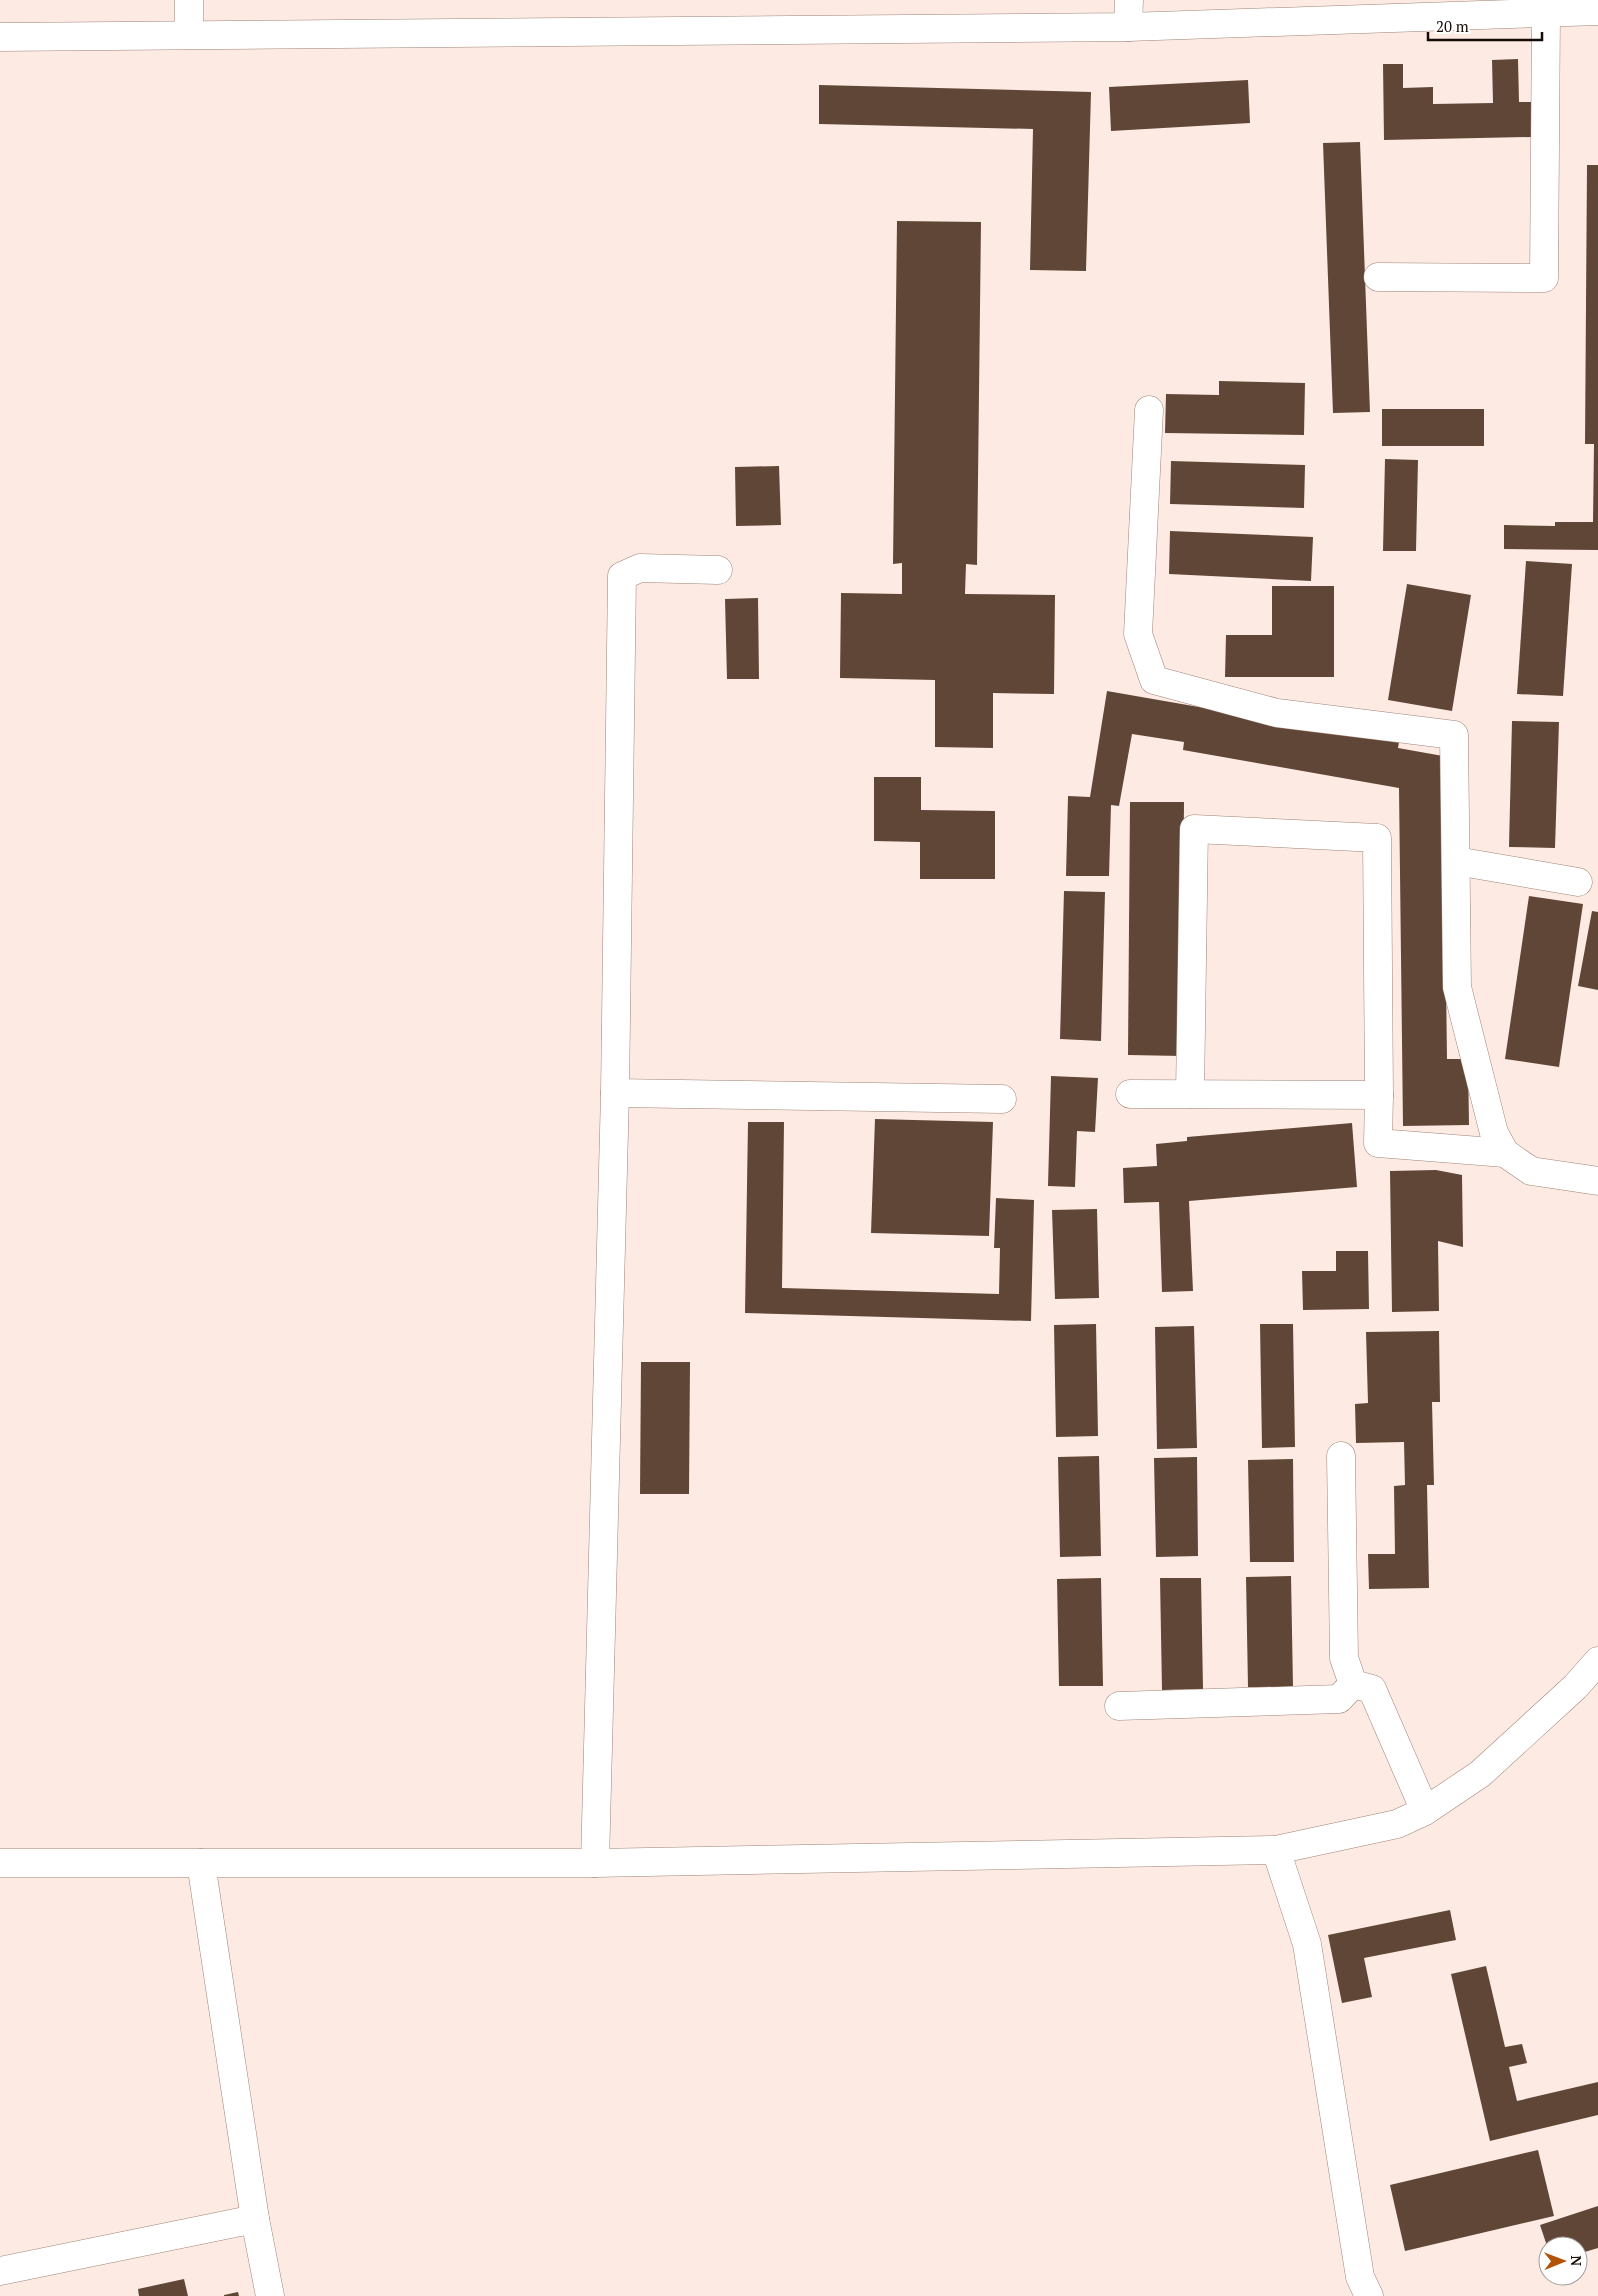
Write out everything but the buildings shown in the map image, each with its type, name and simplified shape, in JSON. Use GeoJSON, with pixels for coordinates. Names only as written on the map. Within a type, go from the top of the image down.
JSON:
{"type":"FeatureCollection","features":[{"type":"Feature","properties":{"kind":"street"},"geometry":{"type":"LineString","coordinates":[[189,0],[189,35]]}},
{"type":"Feature","properties":{"kind":"street"},"geometry":{"type":"LineString","coordinates":[[1128,27],[1129,0]]}},
{"type":"Feature","properties":{"kind":"street"},"geometry":{"type":"LineString","coordinates":[[0,37],[1128,27],[1598,11]]}},
{"type":"Feature","properties":{"kind":"street"},"geometry":{"type":"LineString","coordinates":[[1378,277],[1544,278],[1546,13]]}},
{"type":"Feature","properties":{"kind":"street"},"geometry":{"type":"LineString","coordinates":[[1149,410],[1138,634],[1154,680],[1277,713],[1454,735],[1457,987],[1494,1133],[1505,1153],[1531,1171],[1598,1181]]}},
{"type":"Feature","properties":{"kind":"street"},"geometry":{"type":"LineString","coordinates":[[595,1863],[615,1093],[622,576],[640,568],[718,570]]}},
{"type":"Feature","properties":{"kind":"street"},"geometry":{"type":"LineString","coordinates":[[1190,1094],[1194,829],[1377,838],[1378,1143],[1505,1153]]}},
{"type":"Feature","properties":{"kind":"street"},"geometry":{"type":"LineString","coordinates":[[1456,861],[1578,882]]}},
{"type":"Feature","properties":{"kind":"street"},"geometry":{"type":"LineString","coordinates":[[615,1093],[1002,1099]]}},
{"type":"Feature","properties":{"kind":"street"},"geometry":{"type":"LineString","coordinates":[[1130,1094],[1379,1095]]}},
{"type":"Feature","properties":{"kind":"street"},"geometry":{"type":"LineString","coordinates":[[1341,1456],[1344,1658],[1353,1684]]}},
{"type":"Feature","properties":{"kind":"street"},"geometry":{"type":"LineString","coordinates":[[0,1863],[595,1863],[1276,1850],[1397,1824],[1425,1810],[1480,1774],[1575,1687],[1598,1660]]}},
{"type":"Feature","properties":{"kind":"street"},"geometry":{"type":"LineString","coordinates":[[1119,1706],[1338,1699],[1353,1684]]}},
{"type":"Feature","properties":{"kind":"street"},"geometry":{"type":"LineString","coordinates":[[1353,1684],[1372,1689],[1425,1810]]}},
{"type":"Feature","properties":{"kind":"street"},"geometry":{"type":"LineString","coordinates":[[1276,1850],[1307,1944],[1360,2276],[1369,2296]]}},
{"type":"Feature","properties":{"kind":"street"},"geometry":{"type":"LineString","coordinates":[[201,1863],[255,2219],[270,2296]]}},
{"type":"Feature","properties":{"kind":"street"},"geometry":{"type":"LineString","coordinates":[[0,2271],[255,2219]]}}]}
